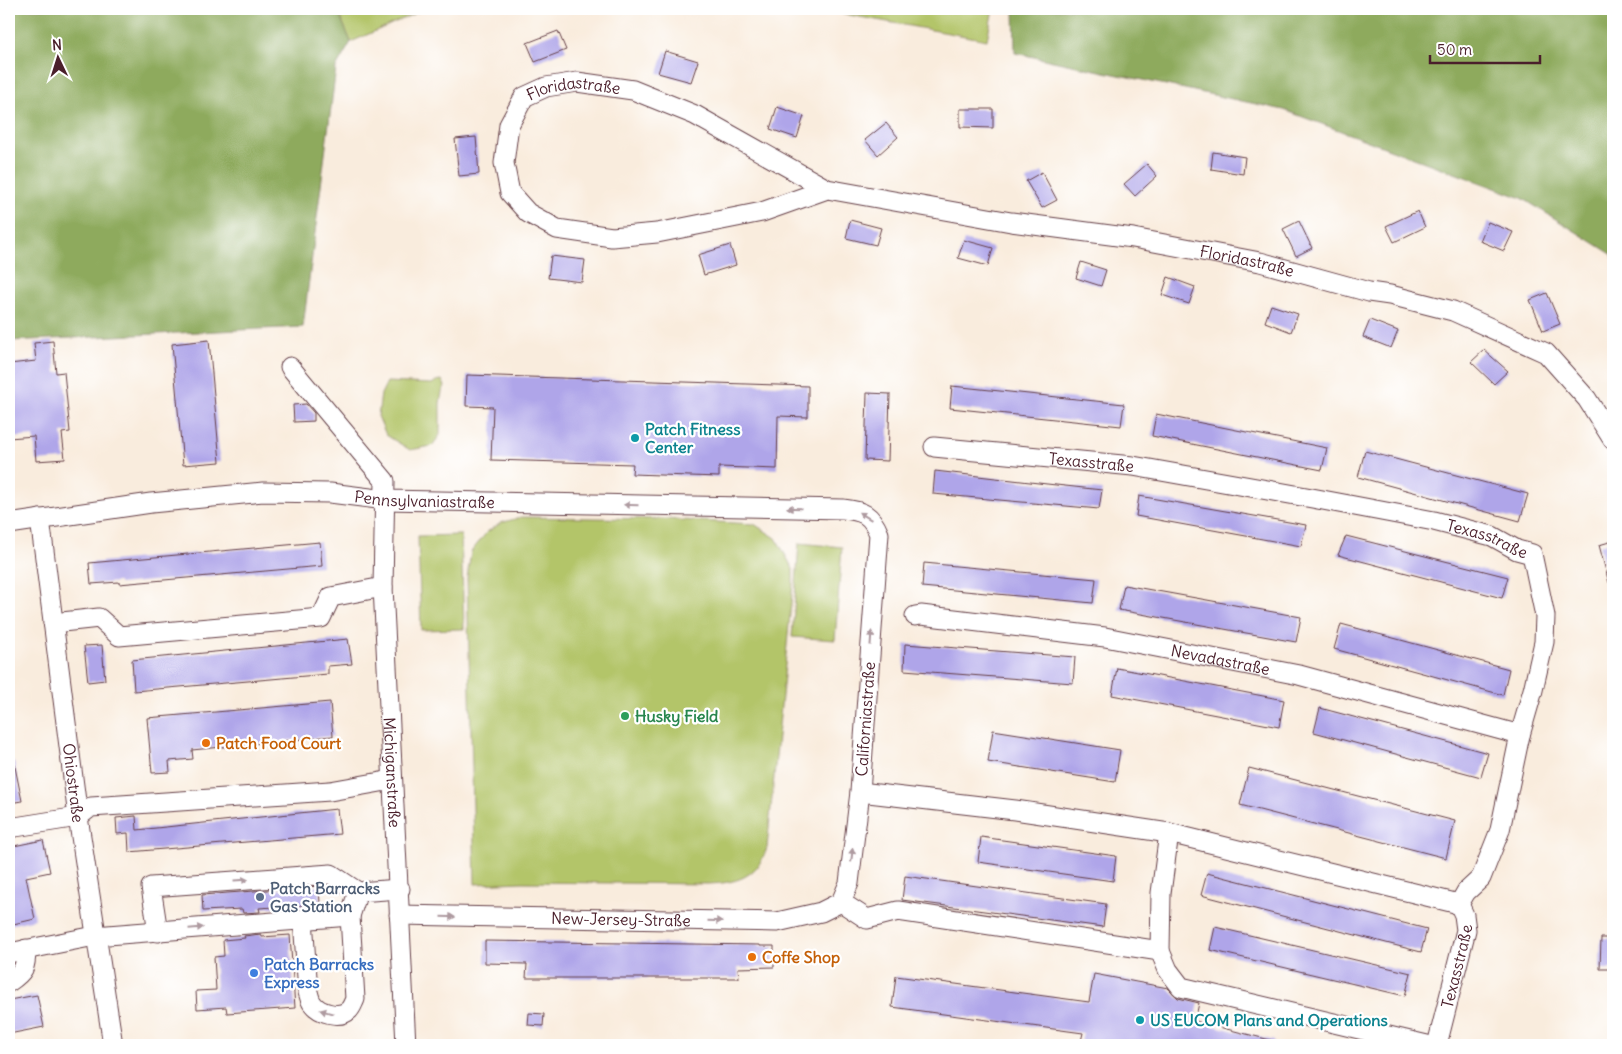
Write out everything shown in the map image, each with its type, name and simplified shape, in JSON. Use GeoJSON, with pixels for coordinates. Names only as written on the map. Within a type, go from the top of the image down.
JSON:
{"type":"FeatureCollection","features":[{"type":"Feature","properties":{"kind":"street","name":"Floridastraße"},"geometry":{"type":"LineString","coordinates":[[827,189],[762,212],[657,233],[612,237],[557,229],[528,213],[510,193],[504,163],[509,125],[524,97],[546,87],[577,82],[633,90],[695,115],[827,189],[1011,222],[1132,238],[1260,262],[1369,292],[1390,295],[1453,311],[1546,352],[1587,399],[1613,440]]}},
{"type":"Feature","properties":{"kind":"street","name":"Michiganstraße"},"geometry":{"type":"LineString","coordinates":[[290,367],[385,481],[383,587],[392,780],[400,889],[399,915],[406,1045]]}},
{"type":"Feature","properties":{"kind":"street","name":"Texasstraße"},"geometry":{"type":"LineString","coordinates":[[934,447],[1133,466],[1274,491],[1434,521],[1492,536],[1517,550],[1532,554],[1545,616],[1544,642],[1520,735],[1500,830],[1481,878],[1466,892],[1459,904],[1464,916],[1466,930],[1437,1045]]}},
{"type":"Feature","properties":{"kind":"street","name":"Pennsylvaniastraße"},"geometry":{"type":"LineString","coordinates":[[9,524],[151,503],[262,492],[330,493],[386,500],[843,509],[865,514],[874,521],[879,534]]}},
{"type":"Feature","properties":{"kind":"street","name":"Ohiostraße"},"geometry":{"type":"LineString","coordinates":[[40,519],[78,817],[113,1045]]}},
{"type":"Feature","properties":{"kind":"street","name":"Californiastraße"},"geometry":{"type":"LineString","coordinates":[[841,902],[849,883],[860,792],[879,534]]}},
{"type":"Feature","properties":{"kind":"street"},"geometry":{"type":"LineString","coordinates":[[53,623],[98,618],[119,636],[321,618],[331,597],[383,587]]}},
{"type":"Feature","properties":{"kind":"street","name":"Nevadastraße"},"geometry":{"type":"LineString","coordinates":[[915,616],[921,615],[1134,642],[1304,676],[1520,735]]}},
{"type":"Feature","properties":{"kind":"street"},"geometry":{"type":"LineString","coordinates":[[9,828],[78,817],[91,807],[330,791],[392,780]]}},
{"type":"Feature","properties":{"kind":"street"},"geometry":{"type":"LineString","coordinates":[[860,792],[1015,810],[1169,833],[1459,904]]}},
{"type":"Feature","properties":{"kind":"street"},"geometry":{"type":"LineString","coordinates":[[1169,833],[1161,892],[1160,951],[1168,970],[1181,986],[1427,1045]]}},
{"type":"Feature","properties":{"kind":"street"},"geometry":{"type":"LineString","coordinates":[[158,932],[151,887],[331,874],[358,892],[400,889]]}},
{"type":"Feature","properties":{"kind":"street"},"geometry":{"type":"LineString","coordinates":[[303,919],[308,992],[312,1003],[320,1011],[332,1014],[344,1013],[349,1010],[355,999],[350,916],[358,892]]}},
{"type":"Feature","properties":{"kind":"street"},"geometry":{"type":"LineString","coordinates":[[841,902],[867,919],[898,912],[1160,951]]}},
{"type":"Feature","properties":{"kind":"street","name":"New-Jersey-Straße"},"geometry":{"type":"LineString","coordinates":[[399,915],[777,922],[821,912],[841,902]]}},
{"type":"Feature","properties":{"kind":"street"},"geometry":{"type":"LineString","coordinates":[[9,982],[21,974],[26,962],[17,951],[95,936],[350,916]]}},
{"type":"Feature","properties":{"kind":"green space"},"geometry":{"type":"Polygon","coordinates":[[[9,9],[337,9],[351,42],[336,68],[303,327],[9,341],[9,9]]]}},
{"type":"Feature","properties":{"kind":"green space"},"geometry":{"type":"Polygon","coordinates":[[[337,9],[425,9],[351,42],[337,9]]]}},
{"type":"Feature","properties":{"kind":"green space"},"geometry":{"type":"Polygon","coordinates":[[[816,9],[993,9],[987,40],[816,9]]]}},
{"type":"Feature","properties":{"kind":"green space"},"geometry":{"type":"Polygon","coordinates":[[[1014,9],[1613,9],[1613,255],[1522,198],[1284,110],[1015,53],[1014,9]]]}},
{"type":"Feature","properties":{"kind":"green space"},"geometry":{"type":"Polygon","coordinates":[[[442,380],[445,386],[440,403],[440,435],[432,446],[410,450],[386,435],[378,416],[381,394],[387,382],[432,384],[442,380]]]}},
{"type":"Feature","properties":{"kind":"green space","name":"Husky Field"},"geometry":{"type":"Polygon","coordinates":[[[521,517],[662,519],[754,524],[776,538],[793,569],[793,584],[767,848],[758,866],[744,877],[728,882],[708,884],[522,882],[475,884],[467,578],[471,552],[487,532],[501,523],[521,517]]]}},
{"type":"Feature","properties":{"kind":"green space"},"geometry":{"type":"Polygon","coordinates":[[[461,535],[464,629],[421,630],[418,536],[461,535]]]}},
{"type":"Feature","properties":{"kind":"green space"},"geometry":{"type":"Polygon","coordinates":[[[799,543],[842,547],[835,640],[792,637],[799,543]]]}},
{"type":"Feature","properties":{"kind":"building"},"geometry":{"type":"Polygon","coordinates":[[[558,31],[566,50],[535,62],[527,43],[558,31]]]}},
{"type":"Feature","properties":{"kind":"building"},"geometry":{"type":"Polygon","coordinates":[[[665,51],[698,61],[691,82],[658,73],[665,51]]]}},
{"type":"Feature","properties":{"kind":"building"},"geometry":{"type":"Polygon","coordinates":[[[777,107],[804,116],[797,138],[770,129],[777,107]]]}},
{"type":"Feature","properties":{"kind":"building"},"geometry":{"type":"Polygon","coordinates":[[[960,109],[993,109],[993,128],[960,127],[960,109]]]}},
{"type":"Feature","properties":{"kind":"building"},"geometry":{"type":"Polygon","coordinates":[[[886,123],[898,137],[878,155],[865,140],[886,123]]]}},
{"type":"Feature","properties":{"kind":"building"},"geometry":{"type":"Polygon","coordinates":[[[476,137],[479,174],[459,176],[455,139],[476,137]]]}},
{"type":"Feature","properties":{"kind":"building"},"geometry":{"type":"Polygon","coordinates":[[[1213,152],[1245,157],[1243,174],[1211,169],[1213,152]]]}},
{"type":"Feature","properties":{"kind":"building"},"geometry":{"type":"Polygon","coordinates":[[[1147,164],[1157,176],[1135,196],[1124,184],[1147,164]]]}},
{"type":"Feature","properties":{"kind":"building"},"geometry":{"type":"Polygon","coordinates":[[[1042,172],[1057,200],[1042,208],[1026,181],[1042,172]]]}},
{"type":"Feature","properties":{"kind":"building"},"geometry":{"type":"Polygon","coordinates":[[[1418,211],[1425,227],[1394,242],[1386,226],[1418,211]]]}},
{"type":"Feature","properties":{"kind":"building"},"geometry":{"type":"Polygon","coordinates":[[[850,220],[881,228],[876,245],[846,238],[850,220]]]}},
{"type":"Feature","properties":{"kind":"building"},"geometry":{"type":"Polygon","coordinates":[[[1299,221],[1312,248],[1296,256],[1283,229],[1299,221]]]}},
{"type":"Feature","properties":{"kind":"building"},"geometry":{"type":"Polygon","coordinates":[[[1488,222],[1513,232],[1504,251],[1480,241],[1488,222]]]}},
{"type":"Feature","properties":{"kind":"building"},"geometry":{"type":"Polygon","coordinates":[[[964,240],[993,248],[988,266],[958,258],[964,240]]]}},
{"type":"Feature","properties":{"kind":"building"},"geometry":{"type":"Polygon","coordinates":[[[730,245],[736,265],[704,275],[698,255],[730,245]]]}},
{"type":"Feature","properties":{"kind":"building"},"geometry":{"type":"Polygon","coordinates":[[[551,256],[585,260],[582,282],[548,278],[551,256]]]}},
{"type":"Feature","properties":{"kind":"building"},"geometry":{"type":"Polygon","coordinates":[[[1081,262],[1106,270],[1101,286],[1076,278],[1081,262]]]}},
{"type":"Feature","properties":{"kind":"building"},"geometry":{"type":"Polygon","coordinates":[[[1168,277],[1195,287],[1189,304],[1162,295],[1168,277]]]}},
{"type":"Feature","properties":{"kind":"building"},"geometry":{"type":"Polygon","coordinates":[[[1547,293],[1560,324],[1543,331],[1530,300],[1547,293]]]}},
{"type":"Feature","properties":{"kind":"building"},"geometry":{"type":"Polygon","coordinates":[[[1271,305],[1298,314],[1291,332],[1265,322],[1271,305]]]}},
{"type":"Feature","properties":{"kind":"building"},"geometry":{"type":"Polygon","coordinates":[[[1370,320],[1398,331],[1391,348],[1363,337],[1370,320]]]}},
{"type":"Feature","properties":{"kind":"building"},"geometry":{"type":"Polygon","coordinates":[[[209,340],[220,462],[183,465],[172,344],[209,340]]]}},
{"type":"Feature","properties":{"kind":"building"},"geometry":{"type":"Polygon","coordinates":[[[53,341],[56,373],[64,372],[70,432],[62,433],[65,459],[36,461],[34,436],[9,438],[9,364],[36,361],[34,343],[53,341]]]}},
{"type":"Feature","properties":{"kind":"building"},"geometry":{"type":"Polygon","coordinates":[[[1484,350],[1508,371],[1494,384],[1471,362],[1484,350]]]}},
{"type":"Feature","properties":{"kind":"building","name":"Patch Fitness Center"},"geometry":{"type":"Polygon","coordinates":[[[467,375],[808,386],[808,417],[778,416],[777,469],[719,467],[719,477],[632,474],[633,464],[491,460],[493,407],[466,406],[467,375]]]}},
{"type":"Feature","properties":{"kind":"building"},"geometry":{"type":"Polygon","coordinates":[[[952,386],[1124,404],[1121,426],[950,408],[952,386]]]}},
{"type":"Feature","properties":{"kind":"building"},"geometry":{"type":"Polygon","coordinates":[[[867,393],[890,394],[888,461],[865,460],[867,393]]]}},
{"type":"Feature","properties":{"kind":"building"},"geometry":{"type":"Polygon","coordinates":[[[306,404],[314,413],[314,421],[294,422],[293,405],[306,404]]]}},
{"type":"Feature","properties":{"kind":"building"},"geometry":{"type":"Polygon","coordinates":[[[1156,414],[1327,448],[1322,470],[1152,436],[1156,414]]]}},
{"type":"Feature","properties":{"kind":"building"},"geometry":{"type":"Polygon","coordinates":[[[1365,451],[1528,494],[1520,521],[1358,477],[1365,451]]]}},
{"type":"Feature","properties":{"kind":"building"},"geometry":{"type":"Polygon","coordinates":[[[935,471],[1102,490],[1099,509],[933,494],[935,471]]]}},
{"type":"Feature","properties":{"kind":"building"},"geometry":{"type":"Polygon","coordinates":[[[1139,496],[1306,525],[1301,546],[1136,516],[1139,496]]]}},
{"type":"Feature","properties":{"kind":"building"},"geometry":{"type":"Polygon","coordinates":[[[1346,536],[1508,577],[1502,598],[1338,555],[1346,536]]]}},
{"type":"Feature","properties":{"kind":"building"},"geometry":{"type":"Polygon","coordinates":[[[1613,541],[1613,583],[1609,583],[1599,545],[1613,541]]]}},
{"type":"Feature","properties":{"kind":"building"},"geometry":{"type":"Polygon","coordinates":[[[320,542],[322,566],[119,584],[119,582],[91,584],[89,563],[320,542]]]}},
{"type":"Feature","properties":{"kind":"building"},"geometry":{"type":"Polygon","coordinates":[[[924,563],[1096,579],[1093,603],[922,587],[924,563]]]}},
{"type":"Feature","properties":{"kind":"building"},"geometry":{"type":"Polygon","coordinates":[[[1124,585],[1301,617],[1296,642],[1119,610],[1124,585]]]}},
{"type":"Feature","properties":{"kind":"building"},"geometry":{"type":"Polygon","coordinates":[[[1341,624],[1509,669],[1503,695],[1334,649],[1341,624]]]}},
{"type":"Feature","properties":{"kind":"building"},"geometry":{"type":"Polygon","coordinates":[[[348,639],[352,664],[328,666],[328,674],[134,691],[132,660],[348,639]]]}},
{"type":"Feature","properties":{"kind":"building"},"geometry":{"type":"Polygon","coordinates":[[[905,644],[1075,657],[1073,683],[904,670],[905,644]]]}},
{"type":"Feature","properties":{"kind":"building"},"geometry":{"type":"Polygon","coordinates":[[[102,645],[105,680],[88,682],[84,646],[102,645]]]}},
{"type":"Feature","properties":{"kind":"building"},"geometry":{"type":"Polygon","coordinates":[[[1117,668],[1284,700],[1279,727],[1112,695],[1117,668]]]}},
{"type":"Feature","properties":{"kind":"building","name":"Patch Food Court"},"geometry":{"type":"Polygon","coordinates":[[[330,702],[333,736],[192,750],[193,759],[169,761],[170,772],[152,773],[147,718],[330,702]]]}},
{"type":"Feature","properties":{"kind":"building"},"geometry":{"type":"Polygon","coordinates":[[[1320,708],[1488,753],[1481,777],[1314,732],[1320,708]]]}},
{"type":"Feature","properties":{"kind":"building"},"geometry":{"type":"Polygon","coordinates":[[[993,730],[1120,750],[1115,782],[988,762],[993,730]]]}},
{"type":"Feature","properties":{"kind":"building"},"geometry":{"type":"Polygon","coordinates":[[[14,762],[22,801],[9,803],[9,763],[14,762]]]}},
{"type":"Feature","properties":{"kind":"building"},"geometry":{"type":"Polygon","coordinates":[[[1249,768],[1455,821],[1446,858],[1240,805],[1249,768]]]}},
{"type":"Feature","properties":{"kind":"building"},"geometry":{"type":"Polygon","coordinates":[[[337,809],[340,834],[129,852],[128,833],[117,834],[116,818],[136,816],[137,830],[337,809]]]}},
{"type":"Feature","properties":{"kind":"building"},"geometry":{"type":"Polygon","coordinates":[[[981,837],[1116,856],[1113,881],[978,862],[981,837]]]}},
{"type":"Feature","properties":{"kind":"building"},"geometry":{"type":"Polygon","coordinates":[[[43,840],[50,872],[26,877],[35,919],[9,925],[9,847],[43,840]]]}},
{"type":"Feature","properties":{"kind":"building"},"geometry":{"type":"Polygon","coordinates":[[[1207,873],[1427,929],[1421,952],[1201,895],[1207,873]]]}},
{"type":"Feature","properties":{"kind":"building"},"geometry":{"type":"Polygon","coordinates":[[[905,876],[1106,904],[1103,927],[902,900],[905,876]]]}},
{"type":"Feature","properties":{"kind":"building","name":"Patch Barracks Gas Station"},"geometry":{"type":"Polygon","coordinates":[[[319,886],[320,904],[259,908],[260,912],[243,913],[242,909],[203,911],[202,895],[319,886]]]}},
{"type":"Feature","properties":{"kind":"building"},"geometry":{"type":"Polygon","coordinates":[[[1215,927],[1411,973],[1405,996],[1210,950],[1215,927]]]}},
{"type":"Feature","properties":{"kind":"building","name":"Patch Barracks Express"},"geometry":{"type":"Polygon","coordinates":[[[261,934],[262,937],[290,935],[295,1008],[227,1013],[226,1007],[197,1009],[196,991],[216,990],[214,957],[224,956],[223,940],[261,934]]]}},
{"type":"Feature","properties":{"kind":"building"},"geometry":{"type":"Polygon","coordinates":[[[1601,938],[1613,938],[1613,969],[1600,969],[1601,938]]]}},
{"type":"Feature","properties":{"kind":"building"},"geometry":{"type":"Polygon","coordinates":[[[485,941],[774,946],[774,967],[738,968],[739,978],[526,978],[527,964],[485,963],[485,941]]]}},
{"type":"Feature","properties":{"kind":"building"},"geometry":{"type":"Polygon","coordinates":[[[1094,974],[1168,988],[1178,998],[1199,1003],[1195,1021],[1274,1041],[1273,1045],[1080,1045],[1083,1033],[892,1007],[896,976],[1089,1002],[1094,974]]]}},
{"type":"Feature","properties":{"kind":"building"},"geometry":{"type":"Polygon","coordinates":[[[37,995],[44,1027],[9,1034],[9,1000],[37,995]]]}},
{"type":"Feature","properties":{"kind":"building"},"geometry":{"type":"Polygon","coordinates":[[[529,1013],[544,1014],[543,1026],[528,1025],[529,1013]]]}},
{"type":"Feature","properties":{"kind":"place","name":"Patch Fitness Center"},"geometry":{"type":"Point","coordinates":[635,438]}},
{"type":"Feature","properties":{"kind":"place","name":"Husky Field"},"geometry":{"type":"Point","coordinates":[625,716]}},
{"type":"Feature","properties":{"kind":"place","name":"Patch Food Court"},"geometry":{"type":"Point","coordinates":[206,743]}},
{"type":"Feature","properties":{"kind":"place","name":"Patch Barracks Gas Station"},"geometry":{"type":"Point","coordinates":[260,897]}},
{"type":"Feature","properties":{"kind":"place","name":"Coffe Shop"},"geometry":{"type":"Point","coordinates":[752,957]}},
{"type":"Feature","properties":{"kind":"place","name":"Patch Barracks Express"},"geometry":{"type":"Point","coordinates":[254,973]}},
{"type":"Feature","properties":{"kind":"place","name":"US EUCOM Plans and Operations"},"geometry":{"type":"Point","coordinates":[1140,1020]}}]}
